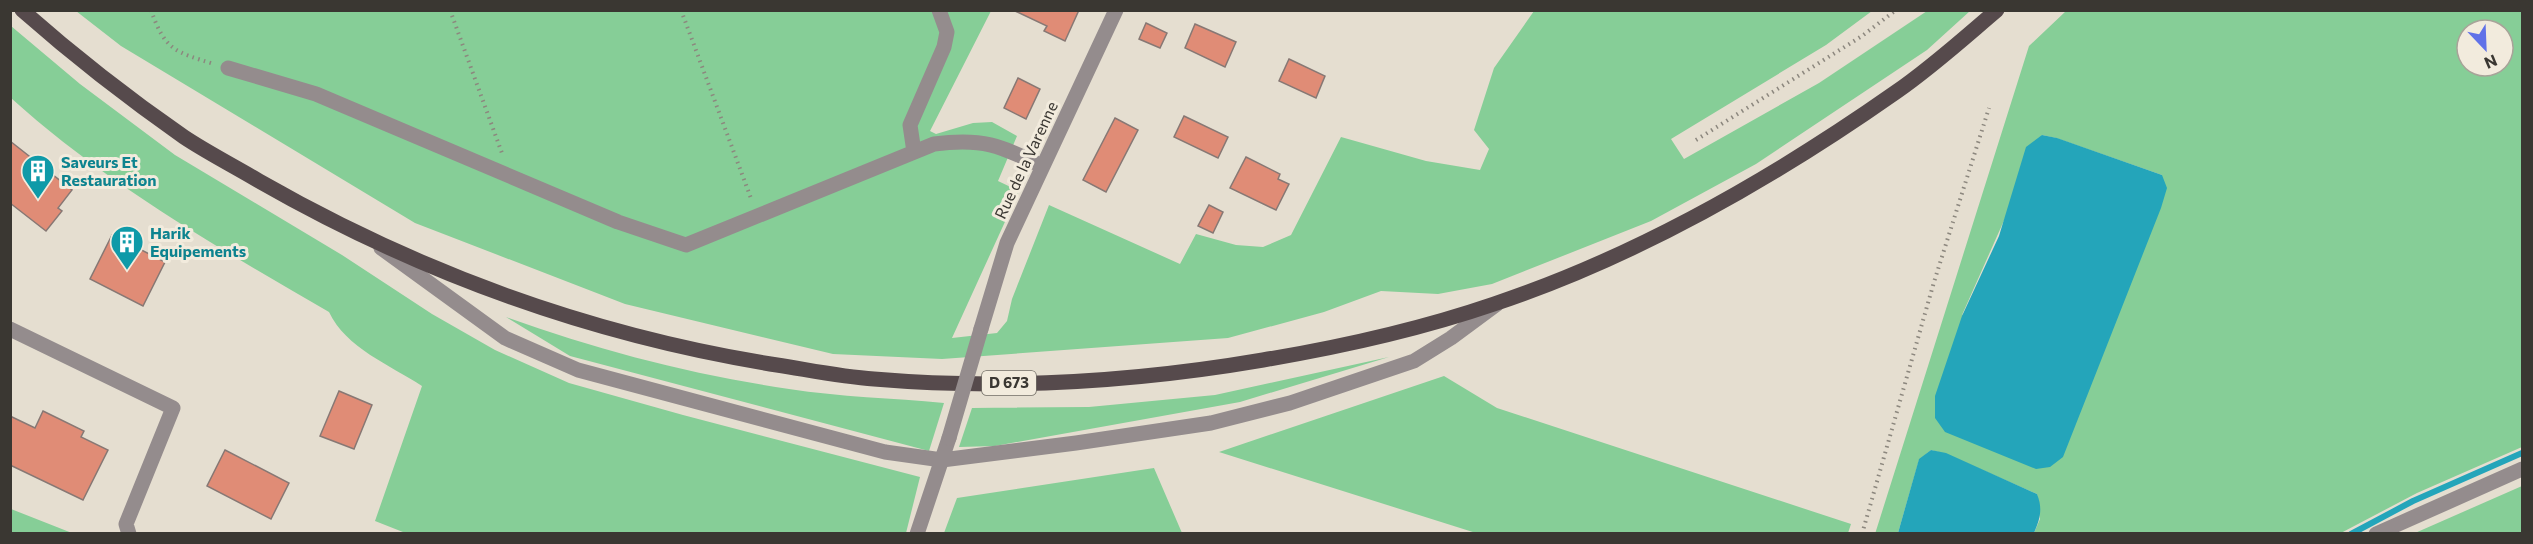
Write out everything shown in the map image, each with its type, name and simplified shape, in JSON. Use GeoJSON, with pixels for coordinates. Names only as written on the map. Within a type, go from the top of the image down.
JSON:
{"type":"FeatureCollection","features":[{"type":"Feature","properties":{"kind":"main road","name":"D 673"},"geometry":{"type":"LineString","coordinates":[[22,10],[51,36],[188,140],[309,210],[374,242],[495,292],[598,326],[713,354],[871,379],[1049,384],[1187,373],[1334,348],[1414,329],[1498,303],[1601,262],[1699,215],[1769,177],[1900,90],[1997,10]]}},
{"type":"Feature","properties":{"kind":"street"},"geometry":{"type":"LineString","coordinates":[[914,152],[910,125],[944,47],[947,32],[939,10]]}},
{"type":"Feature","properties":{"kind":"street","name":"Rue de la Varenne"},"geometry":{"type":"LineString","coordinates":[[942,460],[1007,243],[1116,10]]}},
{"type":"Feature","properties":{"kind":"street"},"geometry":{"type":"LineString","coordinates":[[228,68],[315,94],[618,222],[686,245],[934,144],[960,141],[987,142],[1010,149],[1042,166]]}},
{"type":"Feature","properties":{"kind":"street"},"geometry":{"type":"LineString","coordinates":[[374,242],[505,338],[578,370],[885,452],[942,460],[1211,423],[1290,403],[1414,361],[1451,338],[1498,303]]}},
{"type":"Feature","properties":{"kind":"street"},"geometry":{"type":"LineString","coordinates":[[10,329],[173,408],[126,524],[129,534]]}},
{"type":"Feature","properties":{"kind":"street"},"geometry":{"type":"LineString","coordinates":[[917,534],[942,460]]}},
{"type":"Feature","properties":{"kind":"street"},"geometry":{"type":"LineString","coordinates":[[2376,534],[2523,468]]}},
{"type":"Feature","properties":{"kind":"path"},"geometry":{"type":"LineString","coordinates":[[151,10],[166,44],[182,54],[228,68]]}},
{"type":"Feature","properties":{"kind":"path"},"geometry":{"type":"LineString","coordinates":[[450,10],[505,161],[504,174]]}},
{"type":"Feature","properties":{"kind":"path"},"geometry":{"type":"LineString","coordinates":[[681,10],[758,216]]}},
{"type":"Feature","properties":{"kind":"path"},"geometry":{"type":"LineString","coordinates":[[1696,140],[1862,36],[1896,10]]}},
{"type":"Feature","properties":{"kind":"path"},"geometry":{"type":"LineString","coordinates":[[1862,534],[1934,282],[1989,108]]}},
{"type":"Feature","properties":{"kind":"green space"},"geometry":{"type":"Polygon","coordinates":[[[76,11],[991,11],[930,131],[936,134],[973,123],[992,122],[1017,136],[998,181],[1019,191],[952,338],[997,333],[1007,321],[1012,299],[1049,205],[1180,264],[1196,234],[1236,245],[1263,247],[1291,235],[1341,137],[1426,161],[1480,170],[1489,149],[1474,130],[1494,68],[1534,11],[1872,11],[1826,45],[1671,139],[1684,159],[1819,83],[1927,11],[1970,11],[1927,50],[1756,164],[1651,221],[1492,284],[1438,294],[1381,291],[1324,312],[1228,338],[942,359],[833,354],[625,304],[415,223],[121,46],[76,11]]]}},
{"type":"Feature","properties":{"kind":"green space"},"geometry":{"type":"Polygon","coordinates":[[[2066,11],[2522,11],[2522,447],[2417,493],[2339,534],[2034,533],[2040,519],[2037,494],[1946,454],[1931,450],[1919,460],[1898,533],[1875,534],[2029,46],[2066,11]],[[2042,135],[1962,315],[2162,175],[2042,135]]]}},
{"type":"Feature","properties":{"kind":"green space"},"geometry":{"type":"Polygon","coordinates":[[[11,26],[80,84],[175,155],[342,255],[432,314],[495,350],[569,383],[920,477],[906,533],[408,534],[375,521],[422,386],[357,346],[346,336],[329,312],[205,239],[124,187],[85,159],[11,98],[11,26]]]}},
{"type":"Feature","properties":{"kind":"green space"},"geometry":{"type":"Polygon","coordinates":[[[506,317],[610,351],[681,369],[808,392],[944,403],[929,451],[570,356],[506,317]]]}},
{"type":"Feature","properties":{"kind":"green space"},"geometry":{"type":"Polygon","coordinates":[[[1389,357],[1240,402],[995,446],[959,447],[972,408],[1089,407],[1215,395],[1389,357]]]}},
{"type":"Feature","properties":{"kind":"green space"},"geometry":{"type":"Polygon","coordinates":[[[1444,376],[1497,408],[1851,524],[1848,533],[1476,533],[1219,452],[1444,376]]]}},
{"type":"Feature","properties":{"kind":"green space"},"geometry":{"type":"Polygon","coordinates":[[[1154,468],[1182,533],[944,533],[957,498],[1154,468]]]}},
{"type":"Feature","properties":{"kind":"green space"},"geometry":{"type":"Polygon","coordinates":[[[2522,486],[2522,533],[2415,533],[2522,486]]]}},
{"type":"Feature","properties":{"kind":"green space"},"geometry":{"type":"Polygon","coordinates":[[[11,509],[72,533],[11,533],[11,509]]]}},
{"type":"Feature","properties":{"kind":"water"},"geometry":{"type":"Polygon","coordinates":[[[2042,135],[2057,138],[2162,175],[2167,188],[2063,457],[2050,467],[2036,469],[1945,432],[1935,418],[1935,396],[1962,316],[1999,236],[2026,147],[2042,135]]]}},
{"type":"Feature","properties":{"kind":"water"},"geometry":{"type":"Polygon","coordinates":[[[1931,450],[1946,453],[2037,494],[2040,514],[2034,533],[1898,533],[1919,459],[1931,450]]]}},
{"type":"Feature","properties":{"kind":"building"},"geometry":{"type":"Polygon","coordinates":[[[1013,10],[1079,10],[1065,41],[1044,31],[1047,26],[1013,10]]]}},
{"type":"Feature","properties":{"kind":"building"},"geometry":{"type":"Polygon","coordinates":[[[1146,23],[1167,33],[1160,48],[1139,39],[1146,23]]]}},
{"type":"Feature","properties":{"kind":"building"},"geometry":{"type":"Polygon","coordinates":[[[1195,24],[1236,42],[1225,67],[1185,48],[1195,24]]]}},
{"type":"Feature","properties":{"kind":"building"},"geometry":{"type":"Polygon","coordinates":[[[1289,59],[1325,76],[1316,98],[1279,81],[1289,59]]]}},
{"type":"Feature","properties":{"kind":"building"},"geometry":{"type":"Polygon","coordinates":[[[1018,78],[1040,89],[1026,119],[1004,108],[1018,78]]]}},
{"type":"Feature","properties":{"kind":"building"},"geometry":{"type":"Polygon","coordinates":[[[1184,116],[1228,137],[1218,158],[1174,137],[1184,116]]]}},
{"type":"Feature","properties":{"kind":"building"},"geometry":{"type":"Polygon","coordinates":[[[1115,118],[1138,130],[1106,192],[1083,180],[1115,118]]]}},
{"type":"Feature","properties":{"kind":"building","name":"Saveurs Et Restauration"},"geometry":{"type":"Polygon","coordinates":[[[10,141],[72,190],[58,208],[62,211],[46,231],[10,203],[10,141]]]}},
{"type":"Feature","properties":{"kind":"building"},"geometry":{"type":"Polygon","coordinates":[[[1246,157],[1280,174],[1278,179],[1289,184],[1276,210],[1230,188],[1246,157]]]}},
{"type":"Feature","properties":{"kind":"building"},"geometry":{"type":"Polygon","coordinates":[[[1209,205],[1223,212],[1213,233],[1198,226],[1209,205]]]}},
{"type":"Feature","properties":{"kind":"building","name":"Harik Equipements"},"geometry":{"type":"Polygon","coordinates":[[[112,235],[165,262],[143,306],[90,279],[112,235]]]}},
{"type":"Feature","properties":{"kind":"building"},"geometry":{"type":"Polygon","coordinates":[[[339,391],[372,405],[354,449],[320,436],[339,391]]]}},
{"type":"Feature","properties":{"kind":"building"},"geometry":{"type":"Polygon","coordinates":[[[43,411],[84,431],[81,437],[108,450],[83,500],[10,465],[10,416],[35,428],[43,411]]]}},
{"type":"Feature","properties":{"kind":"building"},"geometry":{"type":"Polygon","coordinates":[[[225,450],[289,483],[271,519],[207,486],[225,450]]]}},
{"type":"Feature","properties":{"kind":"waterway"},"geometry":{"type":"LineString","coordinates":[[2351,534],[2413,501],[2522,453]]}},
{"type":"Feature","properties":{"kind":"place","name":"Saveurs Et Restauration"},"geometry":{"type":"Point","coordinates":[38,200]}},
{"type":"Feature","properties":{"kind":"place","name":"Harik Equipements"},"geometry":{"type":"Point","coordinates":[127,271]}}]}
